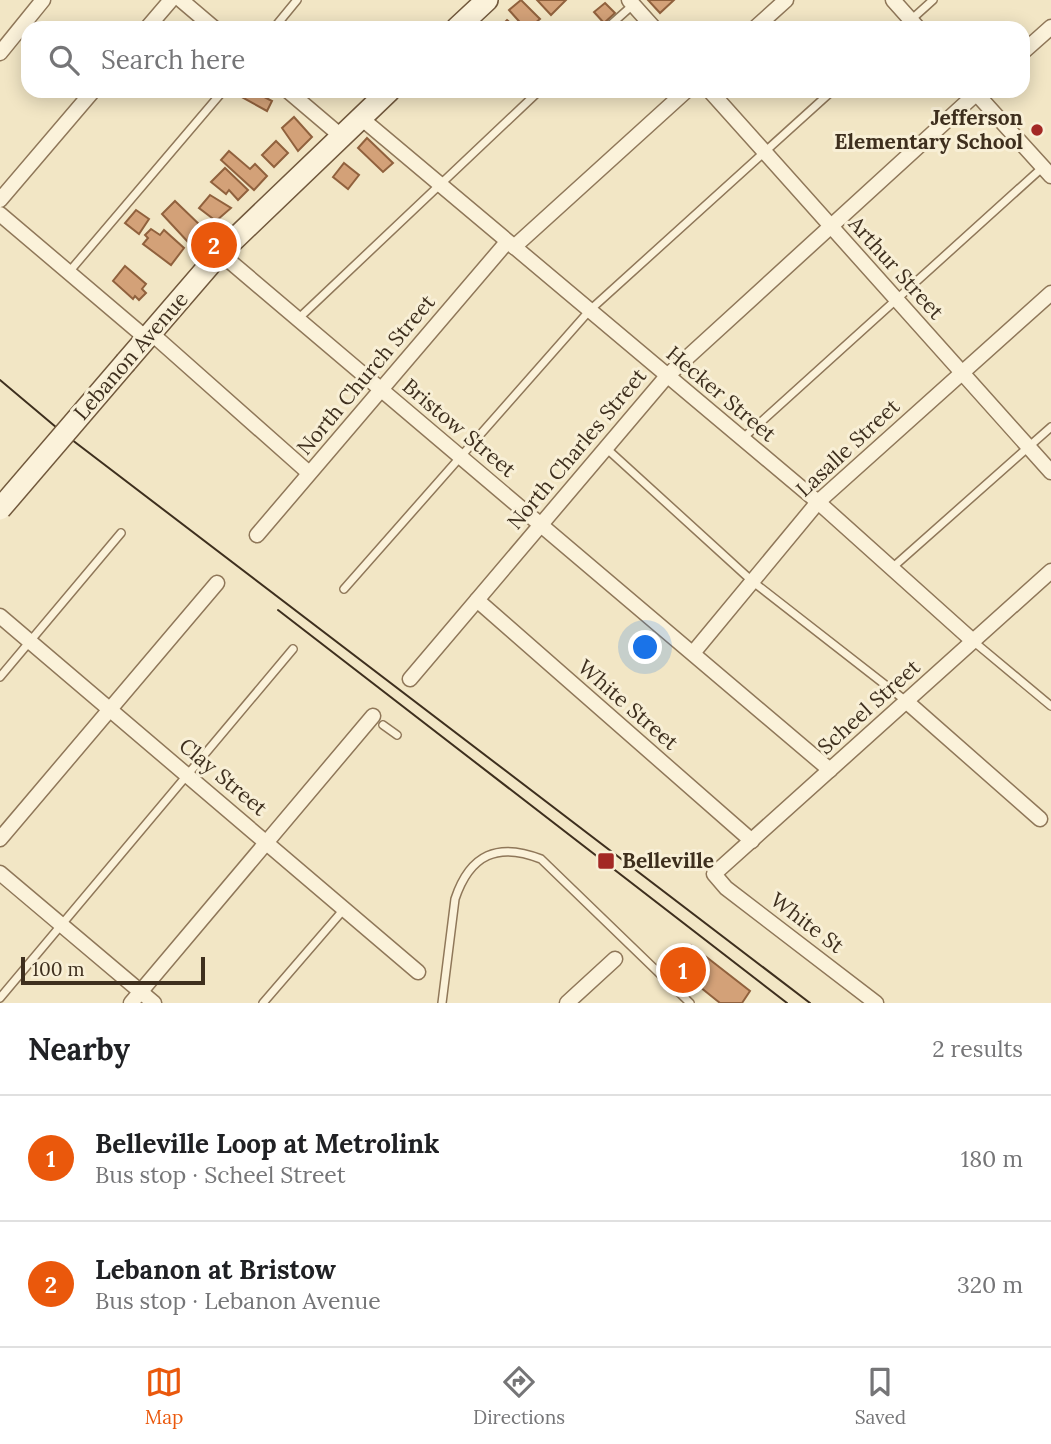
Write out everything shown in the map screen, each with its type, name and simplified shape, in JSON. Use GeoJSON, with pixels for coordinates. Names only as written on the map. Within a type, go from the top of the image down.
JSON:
{"type":"FeatureCollection","features":[{"type":"Feature","properties":{"kind":"main road"},"geometry":{"type":"LineString","coordinates":[[464,21],[487,0]]}},
{"type":"Feature","properties":{"kind":"main road","name":"Lebanon Avenue"},"geometry":{"type":"LineString","coordinates":[[0,509],[220,253],[382,98]]}},
{"type":"Feature","properties":{"kind":"street"},"geometry":{"type":"LineString","coordinates":[[26,21],[43,0]]}},
{"type":"Feature","properties":{"kind":"street"},"geometry":{"type":"LineString","coordinates":[[153,21],[171,0]]}},
{"type":"Feature","properties":{"kind":"street"},"geometry":{"type":"LineString","coordinates":[[181,0],[206,21]]}},
{"type":"Feature","properties":{"kind":"street"},"geometry":{"type":"LineString","coordinates":[[763,21],[786,0]]}},
{"type":"Feature","properties":{"kind":"street"},"geometry":{"type":"LineString","coordinates":[[893,0],[907,21]]}},
{"type":"Feature","properties":{"kind":"street"},"geometry":{"type":"LineString","coordinates":[[633,1],[649,21]]}},
{"type":"Feature","properties":{"kind":"street"},"geometry":{"type":"LineString","coordinates":[[0,53],[21,27]]}},
{"type":"Feature","properties":{"kind":"street"},"geometry":{"type":"LineString","coordinates":[[1030,46],[1051,27]]}},
{"type":"Feature","properties":{"kind":"street"},"geometry":{"type":"LineString","coordinates":[[0,200],[87,98]]}},
{"type":"Feature","properties":{"kind":"street"},"geometry":{"type":"LineString","coordinates":[[296,98],[341,136]]}},
{"type":"Feature","properties":{"kind":"street","name":"North Church Street"},"geometry":{"type":"LineString","coordinates":[[257,535],[380,389],[511,244],[679,98]]}},
{"type":"Feature","properties":{"kind":"street","name":"Arthur Street"},"geometry":{"type":"LineString","coordinates":[[716,98],[1051,472]]}},
{"type":"Feature","properties":{"kind":"street","name":"North Charles Street"},"geometry":{"type":"LineString","coordinates":[[410,679],[667,376],[970,98]]}},
{"type":"Feature","properties":{"kind":"street"},"geometry":{"type":"LineString","coordinates":[[982,98],[1047,172]]}},
{"type":"Feature","properties":{"kind":"street","name":"Hecker Street"},"geometry":{"type":"LineString","coordinates":[[361,118],[818,502],[973,641]]}},
{"type":"Feature","properties":{"kind":"street"},"geometry":{"type":"LineString","coordinates":[[0,214],[148,335],[309,473]]}},
{"type":"Feature","properties":{"kind":"street","name":"Bristow Street"},"geometry":{"type":"LineString","coordinates":[[220,253],[830,771]]}},
{"type":"Feature","properties":{"kind":"street","name":"Lasalle Street"},"geometry":{"type":"LineString","coordinates":[[693,653],[818,502],[1051,293]]}},
{"type":"Feature","properties":{"kind":"street","name":"Scheel Street"},"geometry":{"type":"LineString","coordinates":[[715,874],[1051,571]]}},
{"type":"Feature","properties":{"kind":"street"},"geometry":{"type":"LineString","coordinates":[[0,839],[217,583]]}},
{"type":"Feature","properties":{"kind":"street","name":"White Street"},"geometry":{"type":"LineString","coordinates":[[477,600],[752,841]]}},
{"type":"Feature","properties":{"kind":"street","name":"Clay Street"},"geometry":{"type":"LineString","coordinates":[[0,616],[418,972]]}},
{"type":"Feature","properties":{"kind":"street"},"geometry":{"type":"LineString","coordinates":[[907,702],[1040,819]]}},
{"type":"Feature","properties":{"kind":"street"},"geometry":{"type":"LineString","coordinates":[[131,1003],[268,842],[378,720]]}},
{"type":"Feature","properties":{"kind":"street"},"geometry":{"type":"LineString","coordinates":[[0,873],[154,1003]]}},
{"type":"Feature","properties":{"kind":"street","name":"White St"},"geometry":{"type":"LineString","coordinates":[[715,874],[726,888],[876,1003]]}},
{"type":"Feature","properties":{"kind":"street"},"geometry":{"type":"LineString","coordinates":[[567,1003],[615,959]]}},
{"type":"Feature","properties":{"kind":"lane"},"geometry":{"type":"LineString","coordinates":[[280,21],[297,0]]}},
{"type":"Feature","properties":{"kind":"lane"},"geometry":{"type":"LineString","coordinates":[[914,21],[933,0]]}},
{"type":"Feature","properties":{"kind":"lane"},"geometry":{"type":"LineString","coordinates":[[614,21],[633,1]]}},
{"type":"Feature","properties":{"kind":"lane"},"geometry":{"type":"LineString","coordinates":[[69,272],[217,98]]}},
{"type":"Feature","properties":{"kind":"lane"},"geometry":{"type":"LineString","coordinates":[[298,319],[532,98]]}},
{"type":"Feature","properties":{"kind":"lane"},"geometry":{"type":"LineString","coordinates":[[344,589],[590,310],[824,98]]}},
{"type":"Feature","properties":{"kind":"lane"},"geometry":{"type":"LineString","coordinates":[[742,439],[897,300],[1047,172]]}},
{"type":"Feature","properties":{"kind":"lane"},"geometry":{"type":"LineString","coordinates":[[892,569],[1051,427]]}},
{"type":"Feature","properties":{"kind":"lane"},"geometry":{"type":"LineString","coordinates":[[606,448],[752,581],[907,702]]}},
{"type":"Feature","properties":{"kind":"lane"},"geometry":{"type":"LineString","coordinates":[[0,677],[121,533]]}},
{"type":"Feature","properties":{"kind":"lane","name":"Hecker Street"},"geometry":{"type":"LineString","coordinates":[[973,641],[1051,706]]}},
{"type":"Feature","properties":{"kind":"lane"},"geometry":{"type":"LineString","coordinates":[[0,998],[293,649]]}},
{"type":"Feature","properties":{"kind":"lane"},"geometry":{"type":"LineString","coordinates":[[378,720],[397,735]]}},
{"type":"Feature","properties":{"kind":"lane"},"geometry":{"type":"LineString","coordinates":[[442,1003],[455,899],[460,883],[483,857],[500,851],[521,851],[541,859],[690,1003]]}},
{"type":"Feature","properties":{"kind":"lane"},"geometry":{"type":"LineString","coordinates":[[263,1003],[345,908]]}},
{"type":"Feature","properties":{"kind":"building"},"geometry":{"type":"Polygon","coordinates":[[[521,0],[540,19],[519,21],[509,10],[521,0]]]}},
{"type":"Feature","properties":{"kind":"building"},"geometry":{"type":"Polygon","coordinates":[[[537,0],[566,0],[551,15],[537,0]]]}},
{"type":"Feature","properties":{"kind":"building"},"geometry":{"type":"Polygon","coordinates":[[[648,0],[674,0],[660,13],[648,0]]]}},
{"type":"Feature","properties":{"kind":"building"},"geometry":{"type":"Polygon","coordinates":[[[605,3],[615,13],[606,21],[602,21],[594,12],[605,3]]]}},
{"type":"Feature","properties":{"kind":"building"},"geometry":{"type":"Polygon","coordinates":[[[243,98],[266,98],[272,101],[267,111],[243,98]]]}},
{"type":"Feature","properties":{"kind":"building"},"geometry":{"type":"Polygon","coordinates":[[[294,117],[312,137],[298,151],[282,128],[294,117]]]}},
{"type":"Feature","properties":{"kind":"building"},"geometry":{"type":"Polygon","coordinates":[[[367,138],[393,163],[383,172],[358,148],[367,138]]]}},
{"type":"Feature","properties":{"kind":"building"},"geometry":{"type":"Polygon","coordinates":[[[276,141],[288,153],[274,167],[262,155],[276,141]]]}},
{"type":"Feature","properties":{"kind":"building"},"geometry":{"type":"Polygon","coordinates":[[[229,151],[250,169],[255,164],[267,176],[254,190],[221,160],[229,151]]]}},
{"type":"Feature","properties":{"kind":"building"},"geometry":{"type":"Polygon","coordinates":[[[344,163],[359,175],[348,189],[333,177],[344,163]]]}},
{"type":"Feature","properties":{"kind":"building"},"geometry":{"type":"Polygon","coordinates":[[[225,168],[248,190],[238,200],[229,190],[226,194],[211,182],[225,168]]]}},
{"type":"Feature","properties":{"kind":"building"},"geometry":{"type":"Polygon","coordinates":[[[210,195],[231,208],[216,221],[199,208],[210,195]]]}},
{"type":"Feature","properties":{"kind":"building"},"geometry":{"type":"Polygon","coordinates":[[[175,201],[202,227],[188,242],[162,214],[175,201]]]}},
{"type":"Feature","properties":{"kind":"building"},"geometry":{"type":"Polygon","coordinates":[[[136,210],[149,219],[139,234],[125,223],[136,210]]]}},
{"type":"Feature","properties":{"kind":"building"},"geometry":{"type":"Polygon","coordinates":[[[151,229],[160,235],[164,230],[184,248],[171,265],[143,244],[148,238],[145,235],[151,229]]]}},
{"type":"Feature","properties":{"kind":"building"},"geometry":{"type":"Polygon","coordinates":[[[125,266],[146,284],[142,289],[146,293],[139,300],[135,296],[133,299],[113,281],[125,266]]]}},
{"type":"Feature","properties":{"kind":"building"},"geometry":{"type":"Polygon","coordinates":[[[691,945],[750,991],[742,1003],[720,1003],[670,963],[691,945]]]}},
{"type":"Feature","properties":{"kind":"tram line"},"geometry":{"type":"LineString","coordinates":[[0,380],[63,433],[810,1003]]}},
{"type":"Feature","properties":{"kind":"tram line"},"geometry":{"type":"LineString","coordinates":[[278,610],[787,1003]]}},
{"type":"Feature","properties":{"kind":"place","name":"Jefferson Elementary School"},"geometry":{"type":"Point","coordinates":[1037,130]}},
{"type":"Feature","properties":{"kind":"place","name":"Lebanon at Bristow"},"geometry":{"type":"Point","coordinates":[214,245]}},
{"type":"Feature","properties":{"kind":"place","name":"Belleville"},"geometry":{"type":"Point","coordinates":[606,861]}},
{"type":"Feature","properties":{"kind":"place","name":"Belleville Loop at Metrolink"},"geometry":{"type":"Point","coordinates":[683,970]}}]}
